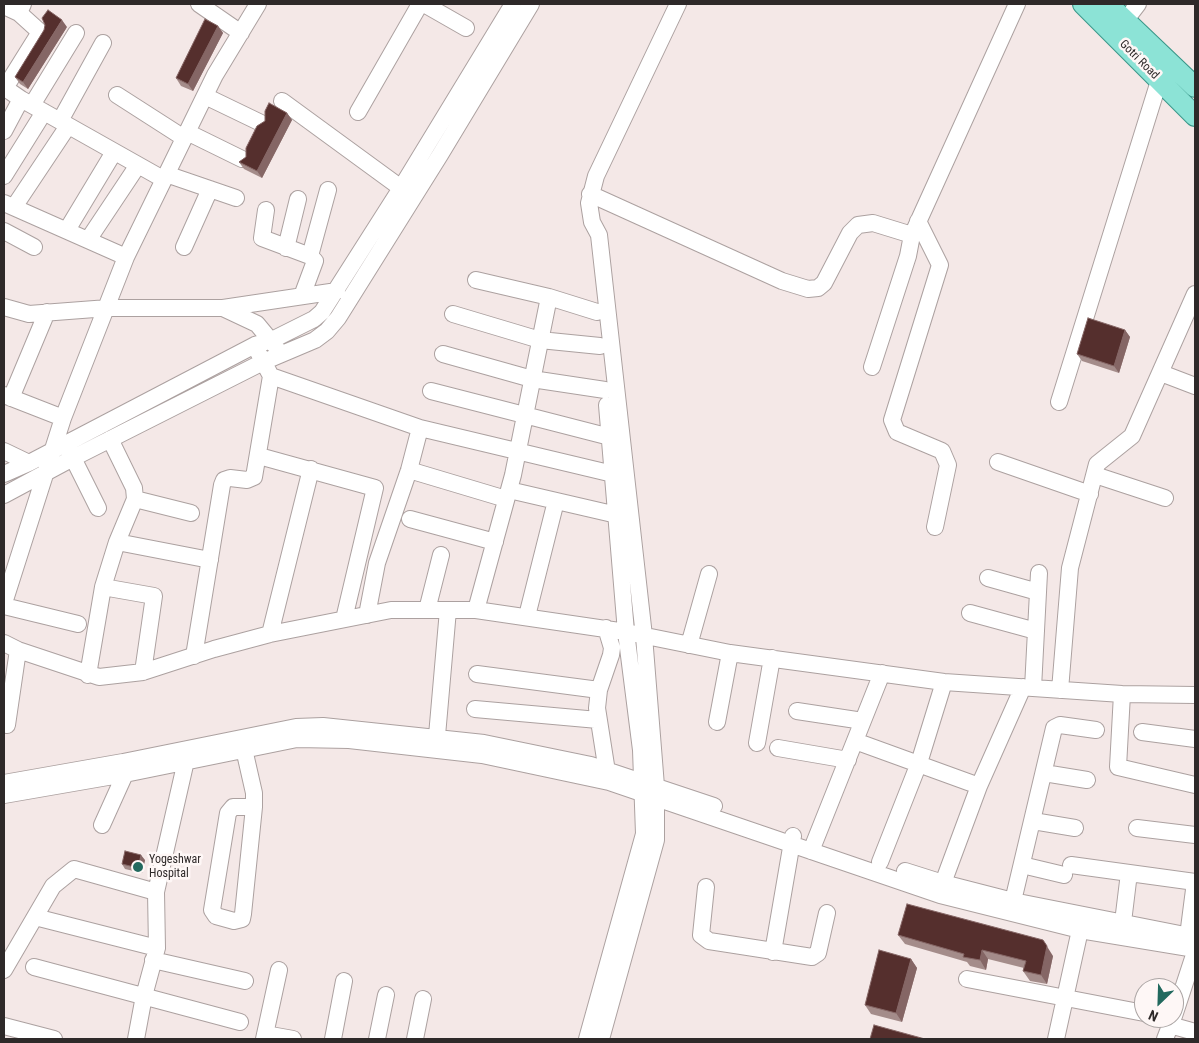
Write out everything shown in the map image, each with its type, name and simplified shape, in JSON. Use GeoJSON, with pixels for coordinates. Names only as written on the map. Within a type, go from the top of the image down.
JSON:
{"type":"FeatureCollection","features":[{"type":"Feature","properties":{"kind":"main road","name":"Gotri Road"},"geometry":{"type":"LineString","coordinates":[[1083,4],[1195,116]]}},
{"type":"Feature","properties":{"kind":"main road","name":"Gotri Road"},"geometry":{"type":"LineString","coordinates":[[1108,4],[1195,87]]}},
{"type":"Feature","properties":{"kind":"street"},"geometry":{"type":"LineString","coordinates":[[200,4],[241,33]]}},
{"type":"Feature","properties":{"kind":"street"},"geometry":{"type":"LineString","coordinates":[[78,624],[4,604],[46,473],[60,446],[63,418],[108,308],[126,257],[164,176],[205,96],[258,4]]}},
{"type":"Feature","properties":{"kind":"street"},"geometry":{"type":"LineString","coordinates":[[358,112],[422,4],[466,28]]}},
{"type":"Feature","properties":{"kind":"street"},"geometry":{"type":"LineString","coordinates":[[194,656],[224,480],[230,478],[251,480],[256,473],[267,369],[276,347],[322,312],[337,291],[513,4]]}},
{"type":"Feature","properties":{"kind":"street"},"geometry":{"type":"LineString","coordinates":[[4,474],[29,463],[255,345],[276,347],[314,340],[327,331],[338,318],[440,156],[531,4]]}},
{"type":"Feature","properties":{"kind":"street"},"geometry":{"type":"LineString","coordinates":[[601,1039],[656,840],[626,632],[618,515],[588,234],[592,222],[590,194],[596,176],[678,4]]}},
{"type":"Feature","properties":{"kind":"street"},"geometry":{"type":"LineString","coordinates":[[872,367],[908,256],[915,228],[1017,4]]}},
{"type":"Feature","properties":{"kind":"street"},"geometry":{"type":"LineString","coordinates":[[1124,21],[1138,4]]}},
{"type":"Feature","properties":{"kind":"street"},"geometry":{"type":"LineString","coordinates":[[15,7],[40,32],[8,72],[5,88],[32,106],[138,165],[164,176],[236,198]]}},
{"type":"Feature","properties":{"kind":"street"},"geometry":{"type":"LineString","coordinates":[[4,176],[32,106],[76,33]]}},
{"type":"Feature","properties":{"kind":"street"},"geometry":{"type":"LineString","coordinates":[[103,44],[64,123],[9,205],[126,257]]}},
{"type":"Feature","properties":{"kind":"street"},"geometry":{"type":"LineString","coordinates":[[1059,402],[1159,81]]}},
{"type":"Feature","properties":{"kind":"street"},"geometry":{"type":"LineString","coordinates":[[117,94],[185,135],[242,159]]}},
{"type":"Feature","properties":{"kind":"street"},"geometry":{"type":"LineString","coordinates":[[205,96],[262,123]]}},
{"type":"Feature","properties":{"kind":"street"},"geometry":{"type":"LineString","coordinates":[[282,101],[401,188]]}},
{"type":"Feature","properties":{"kind":"street"},"geometry":{"type":"LineString","coordinates":[[4,130],[32,106]]}},
{"type":"Feature","properties":{"kind":"street"},"geometry":{"type":"LineString","coordinates":[[67,230],[114,152]]}},
{"type":"Feature","properties":{"kind":"street"},"geometry":{"type":"LineString","coordinates":[[88,240],[138,165]]}},
{"type":"Feature","properties":{"kind":"street"},"geometry":{"type":"LineString","coordinates":[[184,247],[200,230],[210,189]]}},
{"type":"Feature","properties":{"kind":"street"},"geometry":{"type":"LineString","coordinates":[[310,256],[328,190]]}},
{"type":"Feature","properties":{"kind":"street"},"geometry":{"type":"LineString","coordinates":[[590,194],[782,281],[808,289],[818,288],[824,283],[850,233],[858,225],[873,223],[915,228],[940,265],[892,420],[897,432],[942,451],[948,465],[935,528]]}},
{"type":"Feature","properties":{"kind":"street"},"geometry":{"type":"LineString","coordinates":[[286,248],[298,198]]}},
{"type":"Feature","properties":{"kind":"street"},"geometry":{"type":"LineString","coordinates":[[266,210],[262,238],[310,256],[315,261],[302,296]]}},
{"type":"Feature","properties":{"kind":"street"},"geometry":{"type":"LineString","coordinates":[[587,1039],[642,846],[649,790],[644,636],[599,235],[592,222]]}},
{"type":"Feature","properties":{"kind":"street"},"geometry":{"type":"LineString","coordinates":[[4,231],[34,247]]}},
{"type":"Feature","properties":{"kind":"street"},"geometry":{"type":"LineString","coordinates":[[476,280],[597,312]]}},
{"type":"Feature","properties":{"kind":"street"},"geometry":{"type":"LineString","coordinates":[[4,308],[29,314],[108,308],[223,308],[337,291]]}},
{"type":"Feature","properties":{"kind":"street"},"geometry":{"type":"LineString","coordinates":[[1060,690],[1070,568],[1097,464],[1132,436],[1195,294]]}},
{"type":"Feature","properties":{"kind":"street"},"geometry":{"type":"LineString","coordinates":[[476,610],[508,495],[549,298]]}},
{"type":"Feature","properties":{"kind":"street"},"geometry":{"type":"LineString","coordinates":[[223,308],[258,324],[276,347]]}},
{"type":"Feature","properties":{"kind":"street"},"geometry":{"type":"LineString","coordinates":[[47,312],[8,397],[63,418]]}},
{"type":"Feature","properties":{"kind":"street"},"geometry":{"type":"LineString","coordinates":[[454,314],[540,340],[600,346]]}},
{"type":"Feature","properties":{"kind":"street"},"geometry":{"type":"LineString","coordinates":[[255,345],[267,369],[420,428],[517,453],[613,474]]}},
{"type":"Feature","properties":{"kind":"street"},"geometry":{"type":"LineString","coordinates":[[443,354],[532,379],[605,390]]}},
{"type":"Feature","properties":{"kind":"street"},"geometry":{"type":"LineString","coordinates":[[4,495],[110,439],[267,369]]}},
{"type":"Feature","properties":{"kind":"street"},"geometry":{"type":"LineString","coordinates":[[1160,372],[1195,386]]}},
{"type":"Feature","properties":{"kind":"street"},"geometry":{"type":"LineString","coordinates":[[431,391],[610,437]]}},
{"type":"Feature","properties":{"kind":"street"},"geometry":{"type":"LineString","coordinates":[[367,615],[377,563],[409,470],[420,428]]}},
{"type":"Feature","properties":{"kind":"street"},"geometry":{"type":"LineString","coordinates":[[88,674],[103,587],[135,499],[134,488],[110,439]]}},
{"type":"Feature","properties":{"kind":"street"},"geometry":{"type":"LineString","coordinates":[[60,446],[73,458],[98,508]]}},
{"type":"Feature","properties":{"kind":"street"},"geometry":{"type":"LineString","coordinates":[[4,451],[29,463]]}},
{"type":"Feature","properties":{"kind":"street"},"geometry":{"type":"LineString","coordinates":[[259,456],[375,488],[344,619]]}},
{"type":"Feature","properties":{"kind":"street"},"geometry":{"type":"LineString","coordinates":[[998,462],[1090,494]]}},
{"type":"Feature","properties":{"kind":"street"},"geometry":{"type":"LineString","coordinates":[[270,634],[311,469]]}},
{"type":"Feature","properties":{"kind":"street"},"geometry":{"type":"LineString","coordinates":[[409,470],[508,495],[556,501],[618,515]]}},
{"type":"Feature","properties":{"kind":"street"},"geometry":{"type":"LineString","coordinates":[[1095,475],[1165,498]]}},
{"type":"Feature","properties":{"kind":"street"},"geometry":{"type":"LineString","coordinates":[[135,499],[191,513]]}},
{"type":"Feature","properties":{"kind":"street"},"geometry":{"type":"LineString","coordinates":[[527,616],[556,501]]}},
{"type":"Feature","properties":{"kind":"street"},"geometry":{"type":"LineString","coordinates":[[410,519],[495,542]]}},
{"type":"Feature","properties":{"kind":"street"},"geometry":{"type":"LineString","coordinates":[[118,542],[210,560]]}},
{"type":"Feature","properties":{"kind":"street"},"geometry":{"type":"LineString","coordinates":[[427,610],[441,555]]}},
{"type":"Feature","properties":{"kind":"street"},"geometry":{"type":"LineString","coordinates":[[943,883],[980,786],[1028,688],[1036,632],[1039,573]]}},
{"type":"Feature","properties":{"kind":"street"},"geometry":{"type":"LineString","coordinates":[[689,645],[709,574]]}},
{"type":"Feature","properties":{"kind":"street"},"geometry":{"type":"LineString","coordinates":[[988,578],[1038,592]]}},
{"type":"Feature","properties":{"kind":"street"},"geometry":{"type":"LineString","coordinates":[[103,587],[154,596],[143,672]]}},
{"type":"Feature","properties":{"kind":"street"},"geometry":{"type":"LineString","coordinates":[[7,725],[11,647],[99,677],[143,672],[270,634],[391,610],[476,610],[527,616],[606,628],[730,652],[944,682],[1122,694],[1195,695]]}},
{"type":"Feature","properties":{"kind":"street"},"geometry":{"type":"LineString","coordinates":[[436,744],[448,610]]}},
{"type":"Feature","properties":{"kind":"street"},"geometry":{"type":"LineString","coordinates":[[970,613],[1036,632]]}},
{"type":"Feature","properties":{"kind":"street"},"geometry":{"type":"LineString","coordinates":[[606,628],[612,648],[612,655],[599,690],[597,708],[608,776]]}},
{"type":"Feature","properties":{"kind":"street"},"geometry":{"type":"LineString","coordinates":[[717,722],[730,652]]}},
{"type":"Feature","properties":{"kind":"street"},"geometry":{"type":"LineString","coordinates":[[757,743],[772,658]]}},
{"type":"Feature","properties":{"kind":"street"},"geometry":{"type":"LineString","coordinates":[[814,846],[882,673]]}},
{"type":"Feature","properties":{"kind":"street"},"geometry":{"type":"LineString","coordinates":[[477,674],[599,690]]}},
{"type":"Feature","properties":{"kind":"street"},"geometry":{"type":"LineString","coordinates":[[880,862],[919,763],[944,682]]}},
{"type":"Feature","properties":{"kind":"street"},"geometry":{"type":"LineString","coordinates":[[1122,694],[1118,767],[1195,785]]}},
{"type":"Feature","properties":{"kind":"street"},"geometry":{"type":"LineString","coordinates":[[475,709],[598,720]]}},
{"type":"Feature","properties":{"kind":"street"},"geometry":{"type":"LineString","coordinates":[[797,711],[863,721]]}},
{"type":"Feature","properties":{"kind":"street"},"geometry":{"type":"LineString","coordinates":[[1014,901],[1054,728],[1060,725],[1096,730]]}},
{"type":"Feature","properties":{"kind":"street"},"geometry":{"type":"LineString","coordinates":[[4,795],[126,774],[296,727],[350,728],[436,744]]}},
{"type":"Feature","properties":{"kind":"street"},"geometry":{"type":"LineString","coordinates":[[1142,732],[1195,739]]}},
{"type":"Feature","properties":{"kind":"street"},"geometry":{"type":"LineString","coordinates":[[4,783],[244,749],[297,739],[323,738],[436,744],[484,743],[608,776],[814,846],[940,895],[1080,930],[1193,943]]}},
{"type":"Feature","properties":{"kind":"street"},"geometry":{"type":"LineString","coordinates":[[855,741],[980,786]]}},
{"type":"Feature","properties":{"kind":"street"},"geometry":{"type":"LineString","coordinates":[[778,748],[848,760]]}},
{"type":"Feature","properties":{"kind":"street"},"geometry":{"type":"LineString","coordinates":[[244,749],[254,793],[254,808],[242,919],[234,921],[216,916],[212,910],[228,812],[233,807],[254,808]]}},
{"type":"Feature","properties":{"kind":"street"},"geometry":{"type":"LineString","coordinates":[[136,1039],[144,996],[155,954],[156,892],[187,756]]}},
{"type":"Feature","properties":{"kind":"street"},"geometry":{"type":"LineString","coordinates":[[1044,773],[1087,780]]}},
{"type":"Feature","properties":{"kind":"street"},"geometry":{"type":"LineString","coordinates":[[102,825],[126,774]]}},
{"type":"Feature","properties":{"kind":"street"},"geometry":{"type":"LineString","coordinates":[[1033,821],[1075,828]]}},
{"type":"Feature","properties":{"kind":"street"},"geometry":{"type":"LineString","coordinates":[[1137,828],[1195,835]]}},
{"type":"Feature","properties":{"kind":"street"},"geometry":{"type":"LineString","coordinates":[[773,952],[792,839]]}},
{"type":"Feature","properties":{"kind":"street"},"geometry":{"type":"LineString","coordinates":[[814,846],[880,862],[943,883],[1014,901],[1123,922],[1193,943]]}},
{"type":"Feature","properties":{"kind":"street"},"geometry":{"type":"LineString","coordinates":[[1022,865],[1067,870],[1129,873],[1195,882],[1190,986],[1184,998]]}},
{"type":"Feature","properties":{"kind":"street"},"geometry":{"type":"LineString","coordinates":[[4,970],[53,886],[74,869],[156,892]]}},
{"type":"Feature","properties":{"kind":"street"},"geometry":{"type":"LineString","coordinates":[[1123,922],[1129,873]]}},
{"type":"Feature","properties":{"kind":"street"},"geometry":{"type":"LineString","coordinates":[[706,887],[701,935],[703,938],[808,958],[816,956],[827,913]]}},
{"type":"Feature","properties":{"kind":"street"},"geometry":{"type":"LineString","coordinates":[[35,917],[245,981]]}},
{"type":"Feature","properties":{"kind":"street"},"geometry":{"type":"LineString","coordinates":[[1056,1039],[1080,930]]}},
{"type":"Feature","properties":{"kind":"street"},"geometry":{"type":"LineString","coordinates":[[34,967],[240,1022]]}},
{"type":"Feature","properties":{"kind":"street"},"geometry":{"type":"LineString","coordinates":[[279,970],[265,1037],[293,1039]]}},
{"type":"Feature","properties":{"kind":"street"},"geometry":{"type":"LineString","coordinates":[[967,979],[1134,1011]]}},
{"type":"Feature","properties":{"kind":"street"},"geometry":{"type":"LineString","coordinates":[[333,1039],[344,981]]}},
{"type":"Feature","properties":{"kind":"street"},"geometry":{"type":"LineString","coordinates":[[378,1039],[386,995]]}},
{"type":"Feature","properties":{"kind":"street"},"geometry":{"type":"LineString","coordinates":[[415,1039],[423,999]]}},
{"type":"Feature","properties":{"kind":"street"},"geometry":{"type":"LineString","coordinates":[[4,1026],[54,1039]]}},
{"type":"Feature","properties":{"kind":"street"},"geometry":{"type":"LineString","coordinates":[[1181,1028],[1195,1032]]}},
{"type":"Feature","properties":{"kind":"building"},"geometry":{"type":"Polygon","coordinates":[[[48,10],[62,20],[23,82],[15,77],[44,30],[45,25],[42,18],[48,10]]]}},
{"type":"Feature","properties":{"kind":"building"},"geometry":{"type":"Polygon","coordinates":[[[205,19],[218,26],[188,84],[176,78],[205,19]]]}},
{"type":"Feature","properties":{"kind":"building"},"geometry":{"type":"Polygon","coordinates":[[[269,103],[287,113],[257,171],[239,162],[246,157],[246,148],[257,126],[265,121],[265,111],[269,103]]]}},
{"type":"Feature","properties":{"kind":"building"},"geometry":{"type":"Polygon","coordinates":[[[1088,318],[1125,330],[1114,366],[1077,354],[1088,318]]]}},
{"type":"Feature","properties":{"kind":"building"},"geometry":{"type":"Polygon","coordinates":[[[125,851],[141,855],[138,868],[122,864],[125,851]]]}},
{"type":"Feature","properties":{"kind":"building"},"geometry":{"type":"Polygon","coordinates":[[[907,904],[1043,940],[1047,946],[1041,975],[1023,971],[1026,961],[982,950],[980,960],[963,957],[964,954],[898,935],[907,904]]]}},
{"type":"Feature","properties":{"kind":"building"},"geometry":{"type":"Polygon","coordinates":[[[879,950],[911,959],[896,1013],[865,1005],[879,950]]]}},
{"type":"Feature","properties":{"kind":"building"},"geometry":{"type":"Polygon","coordinates":[[[874,1025],[925,1039],[870,1039],[874,1025]]]}},
{"type":"Feature","properties":{"kind":"place","name":"Yogeshwar Hospital"},"geometry":{"type":"Point","coordinates":[138,867]}}]}
